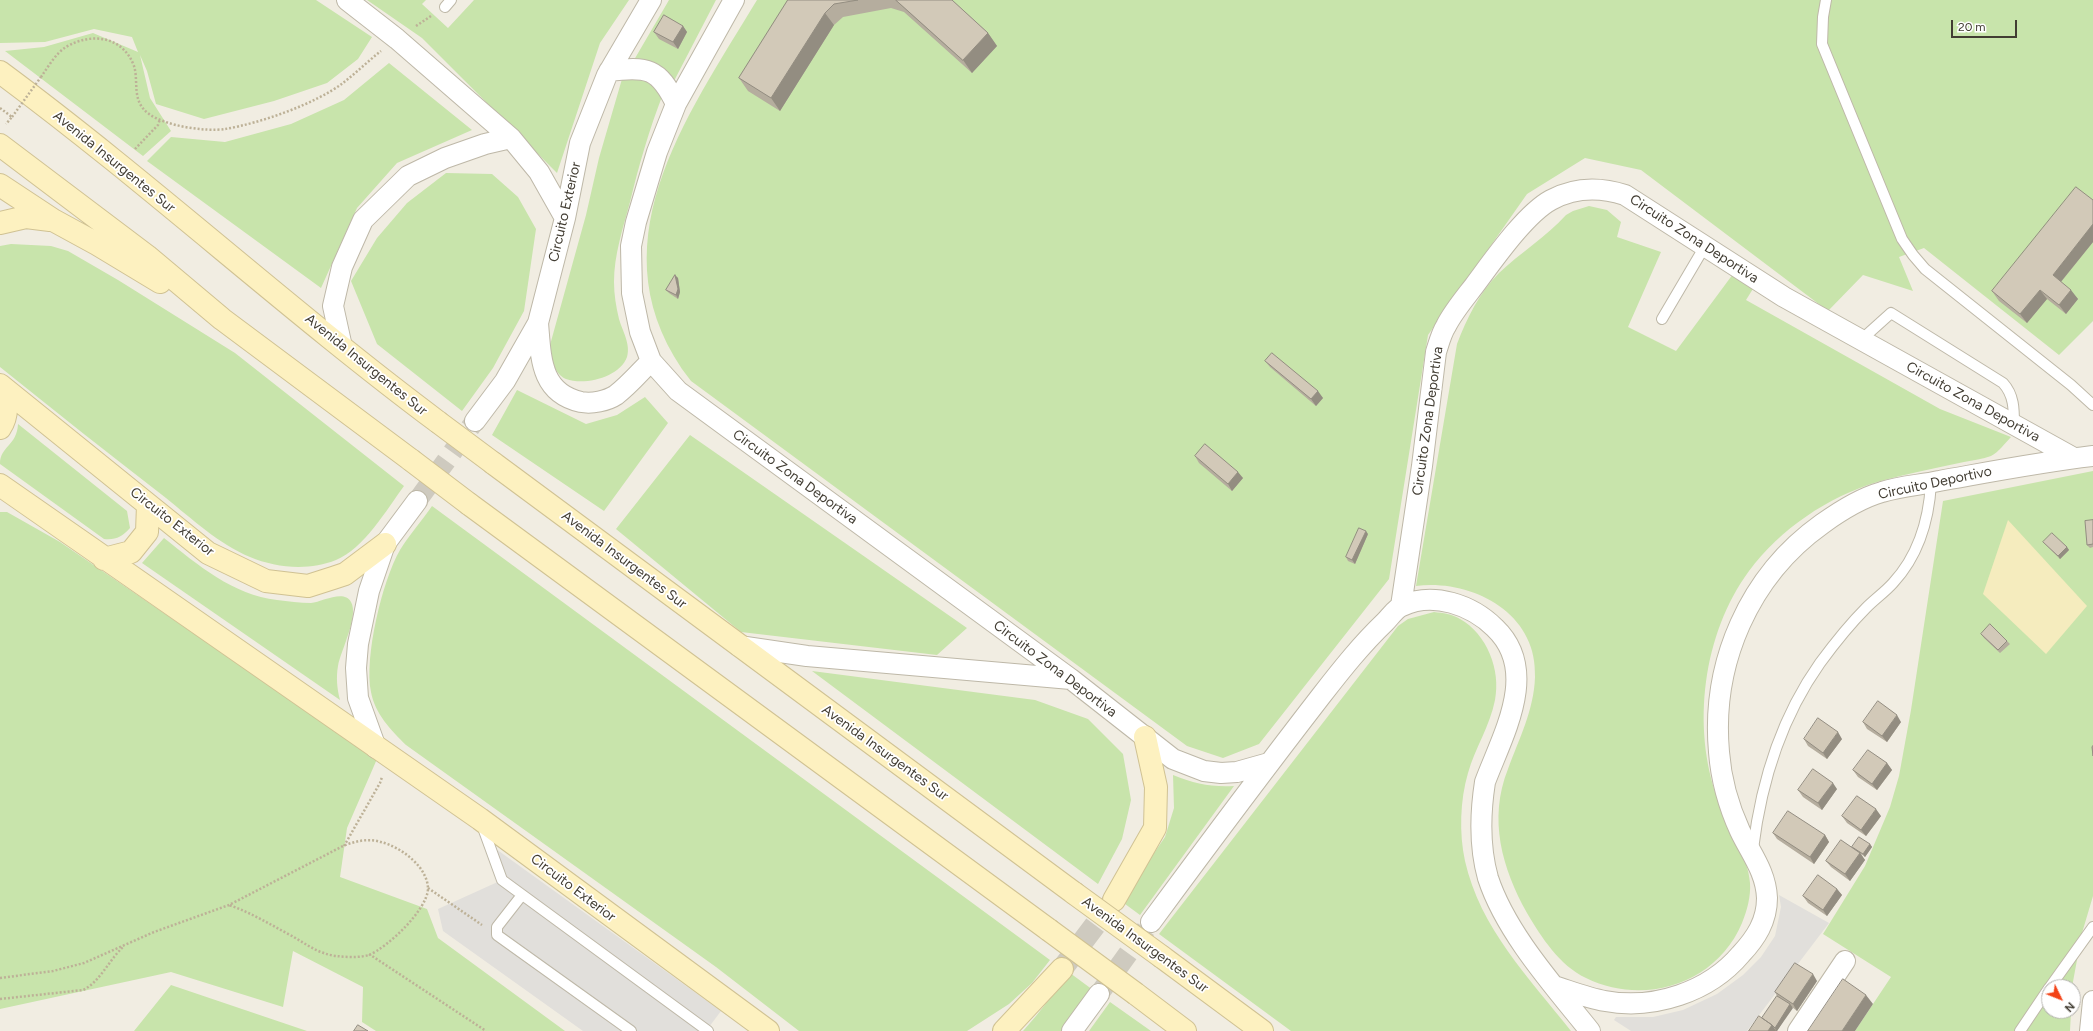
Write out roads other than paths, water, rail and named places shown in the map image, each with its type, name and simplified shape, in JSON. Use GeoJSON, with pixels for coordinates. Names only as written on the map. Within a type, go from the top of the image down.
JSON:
{"type":"FeatureCollection","features":[{"type":"Feature","properties":{"kind":"main road","name":"Avenida Insurgentes Sur"},"geometry":{"type":"LineString","coordinates":[[0,72],[114,162],[342,347],[370,372],[1262,1031]]}},
{"type":"Feature","properties":{"kind":"main road"},"geometry":{"type":"LineString","coordinates":[[0,144],[147,256],[222,319],[469,504],[1186,1031]]}},
{"type":"Feature","properties":{"kind":"main road"},"geometry":{"type":"LineString","coordinates":[[0,185],[53,220],[98,244],[222,319]]}},
{"type":"Feature","properties":{"kind":"main road"},"geometry":{"type":"LineString","coordinates":[[0,223],[26,217],[53,220]]}},
{"type":"Feature","properties":{"kind":"main road"},"geometry":{"type":"LineString","coordinates":[[0,386],[7,405],[6,416],[0,428]]}},
{"type":"Feature","properties":{"kind":"main road","name":"Circuito Exterior"},"geometry":{"type":"LineString","coordinates":[[0,386],[208,553],[266,581],[308,586],[345,574],[385,544]]}},
{"type":"Feature","properties":{"kind":"main road","name":"Circuito Exterior"},"geometry":{"type":"LineString","coordinates":[[5,493],[104,559],[480,819],[768,1031]]}},
{"type":"Feature","properties":{"kind":"main road"},"geometry":{"type":"LineString","coordinates":[[104,559],[131,552],[147,532],[148,505]]}},
{"type":"Feature","properties":{"kind":"main road"},"geometry":{"type":"LineString","coordinates":[[1114,900],[1155,828],[1156,787],[1145,737]]}},
{"type":"Feature","properties":{"kind":"main road"},"geometry":{"type":"LineString","coordinates":[[1004,1031],[1062,969]]}},
{"type":"Feature","properties":{"kind":"street"},"geometry":{"type":"LineString","coordinates":[[347,0],[397,39],[511,138],[539,172],[565,218]]}},
{"type":"Feature","properties":{"kind":"street","name":"Circuito Exterior"},"geometry":{"type":"LineString","coordinates":[[475,421],[505,381],[538,323],[565,218],[580,143],[609,71],[651,0]]}},
{"type":"Feature","properties":{"kind":"street","name":"Circuito Zona Deportiva"},"geometry":{"type":"LineString","coordinates":[[734,0],[676,104],[657,152],[636,222],[631,246],[630,269],[635,312],[640,332],[652,361],[678,391],[1071,679],[1173,759],[1204,771],[1237,772],[1269,764]]}},
{"type":"Feature","properties":{"kind":"street"},"geometry":{"type":"LineString","coordinates":[[609,71],[638,68],[649,71],[668,87],[676,104]]}},
{"type":"Feature","properties":{"kind":"street"},"geometry":{"type":"LineString","coordinates":[[342,347],[333,306],[342,267],[363,220],[408,176],[445,158],[485,144],[511,138]]}},
{"type":"Feature","properties":{"kind":"street","name":"Circuito Zona Deportiva"},"geometry":{"type":"LineString","coordinates":[[1401,606],[1422,466],[1436,352],[1445,327],[1501,251],[1538,209],[1551,200],[1579,190],[1595,189],[1625,195],[1784,297],[2014,424],[2084,457]]}},
{"type":"Feature","properties":{"kind":"street"},"geometry":{"type":"LineString","coordinates":[[538,323],[541,356],[547,378],[554,387],[573,400],[594,402],[615,396],[652,361]]}},
{"type":"Feature","properties":{"kind":"street","name":"Circuito Deportivo"},"geometry":{"type":"LineString","coordinates":[[1554,986],[1604,1001],[1637,1002],[1669,998],[1687,993],[1718,977],[1731,967],[1753,941],[1760,928],[1765,914],[1766,889],[1759,864],[1738,824],[1723,781],[1717,728],[1722,676],[1739,624],[1753,598],[1787,553],[1808,534],[1831,517],[1856,503],[1882,492],[2002,469],[2084,457]]}},
{"type":"Feature","properties":{"kind":"street","name":"Circuito Exterior"},"geometry":{"type":"LineString","coordinates":[[376,748],[358,698],[356,668],[358,644],[369,591],[385,544],[417,501]]}},
{"type":"Feature","properties":{"kind":"street"},"geometry":{"type":"LineString","coordinates":[[1151,922],[1355,652],[1401,606],[1432,600],[1463,606],[1477,613],[1499,631],[1513,656],[1517,680],[1514,703],[1484,791],[1481,813],[1483,856],[1488,878],[1497,900],[1520,938],[1554,986],[1590,1031]]}},
{"type":"Feature","properties":{"kind":"street"},"geometry":{"type":"LineString","coordinates":[[739,646],[807,656],[1071,679]]}},
{"type":"Feature","properties":{"kind":"street"},"geometry":{"type":"LineString","coordinates":[[1798,1031],[1845,961]]}},
{"type":"Feature","properties":{"kind":"street"},"geometry":{"type":"LineString","coordinates":[[1072,1031],[1099,994]]}},
{"type":"Feature","properties":{"kind":"street"},"geometry":{"type":"LineString","coordinates":[[2090,1031],[2093,1001]]}},
{"type":"Feature","properties":{"kind":"lane"},"geometry":{"type":"LineString","coordinates":[[1826,0],[1823,17],[1822,44],[1902,239],[1926,269],[2059,375],[2093,405]]}},
{"type":"Feature","properties":{"kind":"lane"},"geometry":{"type":"LineString","coordinates":[[1662,319],[1705,246]]}},
{"type":"Feature","properties":{"kind":"lane"},"geometry":{"type":"LineString","coordinates":[[1861,340],[1891,313],[2003,383],[2010,390],[2014,408],[2014,424]]}},
{"type":"Feature","properties":{"kind":"lane"},"geometry":{"type":"LineString","coordinates":[[1752,853],[1756,820],[1763,787],[1786,723],[1815,670],[1841,635],[1866,608],[1893,583],[1904,568],[1921,536],[1930,502],[1931,483]]}},
{"type":"Feature","properties":{"kind":"lane"},"geometry":{"type":"LineString","coordinates":[[480,819],[502,880],[701,1029]]}},
{"type":"Feature","properties":{"kind":"lane"},"geometry":{"type":"LineString","coordinates":[[522,895],[497,927],[497,935],[631,1031]]}},
{"type":"Feature","properties":{"kind":"lane"},"geometry":{"type":"LineString","coordinates":[[2055,979],[2093,927]]}},
{"type":"Feature","properties":{"kind":"lane"},"geometry":{"type":"LineString","coordinates":[[2020,1031],[2041,1000]]}},
{"type":"Feature","properties":{"kind":"tunnel"},"geometry":{"type":"LineString","coordinates":[[417,501],[475,421]]}},
{"type":"Feature","properties":{"kind":"tunnel"},"geometry":{"type":"LineString","coordinates":[[1062,969],[1114,900]]}},
{"type":"Feature","properties":{"kind":"tunnel"},"geometry":{"type":"LineString","coordinates":[[1099,994],[1151,922]]}}]}
